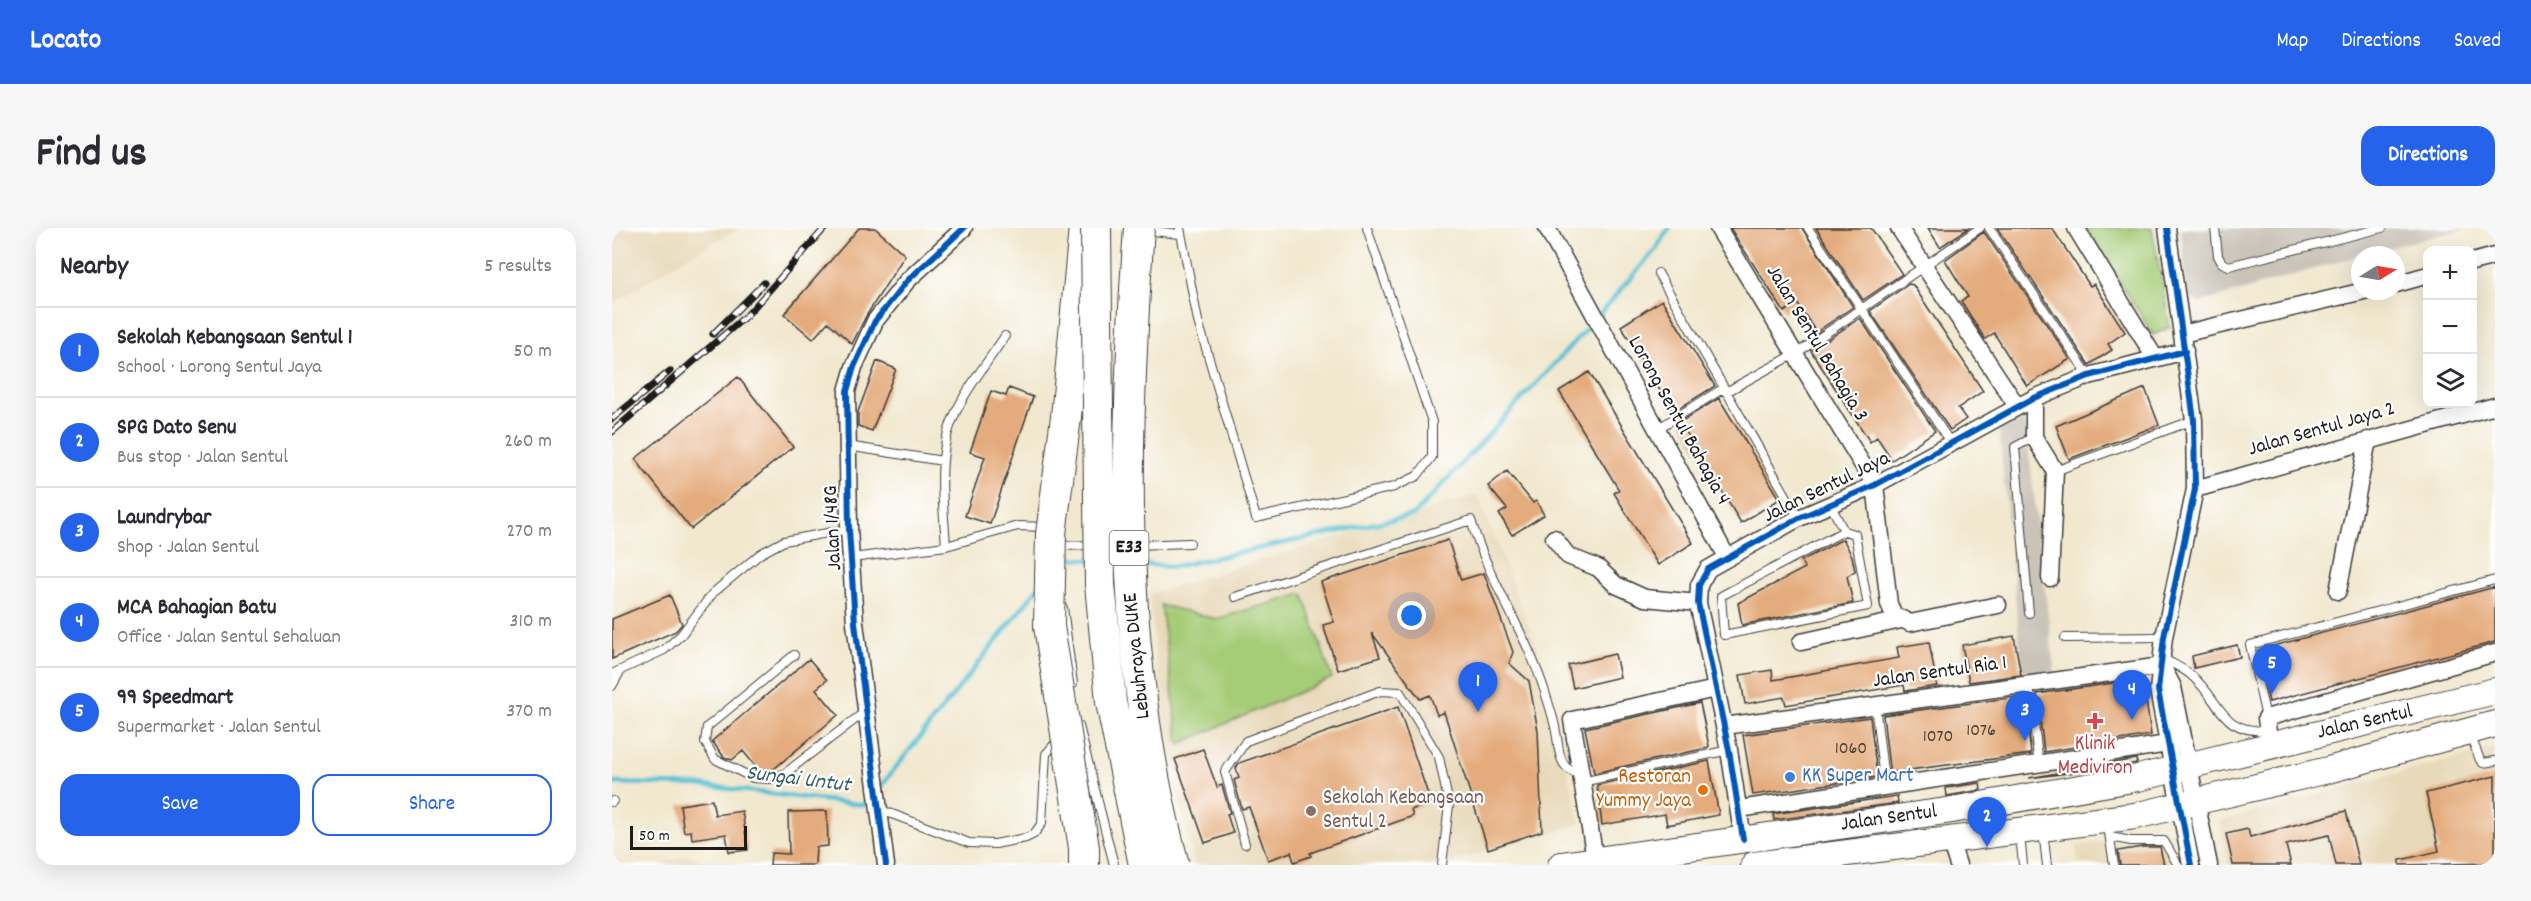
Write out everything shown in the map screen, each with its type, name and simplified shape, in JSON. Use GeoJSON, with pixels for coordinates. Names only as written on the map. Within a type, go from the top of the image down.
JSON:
{"type":"FeatureCollection","features":[{"type":"Feature","properties":{"kind":"highway"},"geometry":{"type":"LineString","coordinates":[[1084,228],[1066,417],[1051,534],[1049,626],[1084,848],[1084,865]]}},
{"type":"Feature","properties":{"kind":"highway","name":"Lebuhraya DUKE"},"geometry":{"type":"LineString","coordinates":[[1096,228],[1100,584],[1111,702],[1144,865]]}},
{"type":"Feature","properties":{"kind":"highway","name":"Lebuhraya DUKE"},"geometry":{"type":"LineString","coordinates":[[1139,228],[1132,321],[1128,538],[1133,628],[1148,743],[1174,865]]}},
{"type":"Feature","properties":{"kind":"main road","name":"Jalan Sentul"},"geometry":{"type":"LineString","coordinates":[[1561,865],[1906,817],[2139,778],[2181,769],[2268,732],[2495,691]]}},
{"type":"Feature","properties":{"kind":"main road","name":"Jalan Sentul"},"geometry":{"type":"LineString","coordinates":[[1754,865],[1853,859],[1950,840],[2031,829],[2109,828],[2189,804],[2328,770],[2495,724]]}},
{"type":"Feature","properties":{"kind":"street","name":"Jalan 1/48G"},"geometry":{"type":"LineString","coordinates":[[886,865],[855,623],[849,529],[847,391],[854,367],[875,321],[907,280],[964,228]]}},
{"type":"Feature","properties":{"kind":"street","name":"Lorong Sentul Bahagia 4"},"geometry":{"type":"LineString","coordinates":[[1547,228],[1727,557]]}},
{"type":"Feature","properties":{"kind":"street","name":"Jalan Sentul Bahagia 3"},"geometry":{"type":"LineString","coordinates":[[1718,228],[1797,353],[1875,485]]}},
{"type":"Feature","properties":{"kind":"street"},"geometry":{"type":"LineString","coordinates":[[1899,228],[2018,406]]}},
{"type":"Feature","properties":{"kind":"street"},"geometry":{"type":"LineString","coordinates":[[2076,228],[2155,358]]}},
{"type":"Feature","properties":{"kind":"street"},"geometry":{"type":"LineString","coordinates":[[2167,228],[2194,420],[2195,489],[2163,637],[2158,690],[2168,744],[2181,769]]}},
{"type":"Feature","properties":{"kind":"street"},"geometry":{"type":"LineString","coordinates":[[2477,260],[2495,255]]}},
{"type":"Feature","properties":{"kind":"street"},"geometry":{"type":"LineString","coordinates":[[2405,281],[2423,276]]}},
{"type":"Feature","properties":{"kind":"street","name":"Jalan Sentul Jaya"},"geometry":{"type":"LineString","coordinates":[[1743,839],[1729,750],[1698,603],[1699,585],[1708,568],[1799,518],[1875,485],[2034,398],[2089,376],[2155,358],[2183,343],[2351,295]]}},
{"type":"Feature","properties":{"kind":"street"},"geometry":{"type":"LineString","coordinates":[[2034,398],[2034,437],[2055,471],[2050,578]]}},
{"type":"Feature","properties":{"kind":"street","name":"Jalan Sentul Jaya 2"},"geometry":{"type":"LineString","coordinates":[[2195,489],[2495,406]]}},
{"type":"Feature","properties":{"kind":"street"},"geometry":{"type":"LineString","coordinates":[[2338,591],[2368,440]]}},
{"type":"Feature","properties":{"kind":"street"},"geometry":{"type":"LineString","coordinates":[[1875,485],[1889,604],[1901,621]]}},
{"type":"Feature","properties":{"kind":"street"},"geometry":{"type":"LineString","coordinates":[[1554,538],[1568,556],[1598,568],[1617,585],[1636,594],[1646,598],[1698,603]]}},
{"type":"Feature","properties":{"kind":"street"},"geometry":{"type":"LineString","coordinates":[[1802,642],[1901,621],[1910,623],[1998,604]]}},
{"type":"Feature","properties":{"kind":"street"},"geometry":{"type":"LineString","coordinates":[[2268,732],[2495,653]]}},
{"type":"Feature","properties":{"kind":"street"},"geometry":{"type":"LineString","coordinates":[[2162,662],[2173,687],[2181,769],[2189,804],[2209,865]]}},
{"type":"Feature","properties":{"kind":"street","name":"Jalan Sentul Ria 1"},"geometry":{"type":"LineString","coordinates":[[1724,726],[2162,662]]}},
{"type":"Feature","properties":{"kind":"street"},"geometry":{"type":"LineString","coordinates":[[1595,862],[1572,720],[1716,689]]}},
{"type":"Feature","properties":{"kind":"street"},"geometry":{"type":"LineString","coordinates":[[1739,809],[1893,788],[2168,744]]}},
{"type":"Feature","properties":{"kind":"street"},"geometry":{"type":"LineString","coordinates":[[1893,788],[1906,817]]}},
{"type":"Feature","properties":{"kind":"street"},"geometry":{"type":"LineString","coordinates":[[2189,804],[2191,865]]}},
{"type":"Feature","properties":{"kind":"street"},"geometry":{"type":"LineString","coordinates":[[1950,840],[1958,865]]}},
{"type":"Feature","properties":{"kind":"lane"},"geometry":{"type":"LineString","coordinates":[[1126,228],[1180,231],[1198,321],[1256,518],[1394,487],[1418,476],[1432,457],[1431,422],[1367,228]]}},
{"type":"Feature","properties":{"kind":"lane"},"geometry":{"type":"LineString","coordinates":[[1808,228],[1950,442]]}},
{"type":"Feature","properties":{"kind":"lane"},"geometry":{"type":"LineString","coordinates":[[1658,429],[1725,390],[1797,353],[1923,264],[1980,228]]}},
{"type":"Feature","properties":{"kind":"lane"},"geometry":{"type":"LineString","coordinates":[[1989,228],[2089,376]]}},
{"type":"Feature","properties":{"kind":"lane"},"geometry":{"type":"LineString","coordinates":[[2215,228],[2218,256],[2222,263],[2229,266],[2382,228]]}},
{"type":"Feature","properties":{"kind":"lane"},"geometry":{"type":"LineString","coordinates":[[1658,273],[1799,518]]}},
{"type":"Feature","properties":{"kind":"lane"},"geometry":{"type":"LineString","coordinates":[[946,546],[943,461],[945,443],[958,408],[1005,336]]}},
{"type":"Feature","properties":{"kind":"lane"},"geometry":{"type":"LineString","coordinates":[[2055,471],[2194,420]]}},
{"type":"Feature","properties":{"kind":"lane"},"geometry":{"type":"LineString","coordinates":[[2029,613],[2015,447],[2034,437]]}},
{"type":"Feature","properties":{"kind":"lane"},"geometry":{"type":"LineString","coordinates":[[847,446],[943,461]]}},
{"type":"Feature","properties":{"kind":"lane"},"geometry":{"type":"LineString","coordinates":[[1830,503],[1844,531],[1855,534],[1868,606],[1724,635],[1721,596],[1844,531]]}},
{"type":"Feature","properties":{"kind":"lane"},"geometry":{"type":"LineString","coordinates":[[1235,597],[1471,520],[1480,553],[1538,670],[1556,732],[1559,756],[1569,771],[1581,778],[1729,750]]}},
{"type":"Feature","properties":{"kind":"lane"},"geometry":{"type":"LineString","coordinates":[[852,558],[946,546],[1018,526],[1044,525],[1058,546],[1060,586]]}},
{"type":"Feature","properties":{"kind":"lane"},"geometry":{"type":"LineString","coordinates":[[612,686],[616,672],[663,650],[681,635],[713,593],[760,554],[784,541],[849,529]]}},
{"type":"Feature","properties":{"kind":"lane"},"geometry":{"type":"LineString","coordinates":[[1118,545],[1190,543]]}},
{"type":"Feature","properties":{"kind":"lane"},"geometry":{"type":"LineString","coordinates":[[1058,546],[1106,545]]}},
{"type":"Feature","properties":{"kind":"lane"},"geometry":{"type":"LineString","coordinates":[[2162,662],[2191,675],[2227,720],[2250,731],[2268,732],[2250,645],[2495,580]]}},
{"type":"Feature","properties":{"kind":"lane"},"geometry":{"type":"LineString","coordinates":[[1062,597],[1075,699]]}},
{"type":"Feature","properties":{"kind":"lane"},"geometry":{"type":"LineString","coordinates":[[2065,638],[2163,637]]}},
{"type":"Feature","properties":{"kind":"lane"},"geometry":{"type":"LineString","coordinates":[[794,655],[707,728],[705,742],[715,759],[753,778],[770,779],[784,774],[866,711]]}},
{"type":"Feature","properties":{"kind":"lane"},"geometry":{"type":"LineString","coordinates":[[2029,683],[2039,765]]}},
{"type":"Feature","properties":{"kind":"lane"},"geometry":{"type":"LineString","coordinates":[[1245,844],[1225,772],[1246,741],[1380,691],[1400,692],[1439,757],[1449,805],[1442,865]]}},
{"type":"Feature","properties":{"kind":"lane"},"geometry":{"type":"LineString","coordinates":[[1875,705],[1893,788]]}},
{"type":"Feature","properties":{"kind":"lane"},"geometry":{"type":"LineString","coordinates":[[880,805],[969,843],[995,844],[1026,838],[1034,834],[1042,823],[1046,754],[1078,721],[1114,865]]}},
{"type":"Feature","properties":{"kind":"lane"},"geometry":{"type":"LineString","coordinates":[[2469,731],[2480,760],[2483,763],[2495,761]]}},
{"type":"Feature","properties":{"kind":"lane"},"geometry":{"type":"LineString","coordinates":[[2109,828],[2114,865]]}},
{"type":"Feature","properties":{"kind":"lane"},"geometry":{"type":"LineString","coordinates":[[2109,828],[2131,841],[2164,841],[2178,865]]}},
{"type":"Feature","properties":{"kind":"lane"},"geometry":{"type":"LineString","coordinates":[[2023,865],[2031,829]]}},
{"type":"Feature","properties":{"kind":"lane"},"geometry":{"type":"LineString","coordinates":[[2031,829],[2047,865]]}},
{"type":"Feature","properties":{"kind":"shaded area"},"geometry":{"type":"Polygon","coordinates":[[[612,228],[740,228],[674,264],[612,305],[612,228]]]}},
{"type":"Feature","properties":{"kind":"shaded area"},"geometry":{"type":"Polygon","coordinates":[[[2181,228],[2467,228],[2396,246],[2351,246],[2351,258],[2199,303],[2188,296],[2181,228]]]}},
{"type":"Feature","properties":{"kind":"shaded area"},"geometry":{"type":"Polygon","coordinates":[[[2024,411],[2055,676],[2023,677],[1999,428],[2024,411]]]}},
{"type":"Feature","properties":{"kind":"shaded area"},"geometry":{"type":"Polygon","coordinates":[[[1478,495],[1539,654],[1580,824],[1440,865],[1195,865],[1167,756],[1149,594],[1478,495]]]}},
{"type":"Feature","properties":{"kind":"shaded area"},"geometry":{"type":"Polygon","coordinates":[[[2495,748],[2495,865],[2229,865],[2219,821],[2495,748]]]}},
{"type":"Feature","properties":{"kind":"shaded area"},"geometry":{"type":"Polygon","coordinates":[[[2172,832],[2178,865],[2079,865],[2076,846],[2172,832]]]}},
{"type":"Feature","properties":{"kind":"shaded area"},"geometry":{"type":"Polygon","coordinates":[[[687,855],[712,865],[662,865],[687,855]]]}},
{"type":"Feature","properties":{"kind":"green space"},"geometry":{"type":"Polygon","coordinates":[[[2086,228],[2152,228],[2170,327],[2153,335],[2086,228]]]}},
{"type":"Feature","properties":{"kind":"green space"},"geometry":{"type":"Polygon","coordinates":[[[1303,594],[1332,678],[1179,744],[1161,605],[1216,619],[1303,594]]]}},
{"type":"Feature","properties":{"kind":"building"},"geometry":{"type":"Polygon","coordinates":[[[859,228],[875,228],[905,255],[866,316],[852,344],[828,322],[813,339],[784,314],[859,228]]]}},
{"type":"Feature","properties":{"kind":"building"},"geometry":{"type":"Polygon","coordinates":[[[1730,228],[1802,228],[1853,307],[1816,332],[1797,303],[1784,312],[1730,228]]]}},
{"type":"Feature","properties":{"kind":"building"},"geometry":{"type":"Polygon","coordinates":[[[1816,228],[1871,228],[1902,274],[1863,300],[1816,228]]]}},
{"type":"Feature","properties":{"kind":"building"},"geometry":{"type":"Polygon","coordinates":[[[1928,228],[1969,228],[1940,247],[1928,228]]]}},
{"type":"Feature","properties":{"kind":"building"},"geometry":{"type":"Polygon","coordinates":[[[1997,228],[2052,228],[2090,286],[2094,284],[2125,332],[2108,344],[2112,350],[2089,365],[1997,228]]]}},
{"type":"Feature","properties":{"kind":"building"},"geometry":{"type":"Polygon","coordinates":[[[1984,232],[2070,359],[2027,386],[1994,333],[1985,339],[1961,301],[1968,297],[1945,260],[1984,232]]]}},
{"type":"Feature","properties":{"kind":"building"},"geometry":{"type":"Polygon","coordinates":[[[1909,284],[1913,285],[1983,391],[1958,408],[1966,419],[1950,430],[1870,311],[1909,284]]]}},
{"type":"Feature","properties":{"kind":"building"},"geometry":{"type":"Polygon","coordinates":[[[1662,300],[1715,386],[1673,412],[1621,326],[1662,300]]]}},
{"type":"Feature","properties":{"kind":"building"},"geometry":{"type":"Polygon","coordinates":[[[1860,318],[1935,431],[1892,460],[1877,437],[1870,442],[1811,351],[1860,318]]]}},
{"type":"Feature","properties":{"kind":"building"},"geometry":{"type":"Polygon","coordinates":[[[877,361],[896,369],[872,431],[858,426],[858,412],[877,361]]]}},
{"type":"Feature","properties":{"kind":"building"},"geometry":{"type":"Polygon","coordinates":[[[1589,372],[1693,543],[1658,565],[1614,493],[1619,490],[1559,391],[1589,372]]]}},
{"type":"Feature","properties":{"kind":"building"},"geometry":{"type":"Polygon","coordinates":[[[738,377],[793,447],[691,529],[635,459],[738,377]]]}},
{"type":"Feature","properties":{"kind":"building"},"geometry":{"type":"Polygon","coordinates":[[[1009,388],[1033,397],[990,524],[965,516],[985,457],[970,452],[991,391],[1006,396],[1009,388]]]}},
{"type":"Feature","properties":{"kind":"building"},"geometry":{"type":"Polygon","coordinates":[[[2145,388],[2159,425],[2069,459],[2056,426],[2145,388]]]}},
{"type":"Feature","properties":{"kind":"building"},"geometry":{"type":"Polygon","coordinates":[[[1719,398],[1780,499],[1741,523],[1680,422],[1719,398]]]}},
{"type":"Feature","properties":{"kind":"building"},"geometry":{"type":"Polygon","coordinates":[[[1507,471],[1533,503],[1536,501],[1544,515],[1512,535],[1499,514],[1507,509],[1488,486],[1507,471]]]}},
{"type":"Feature","properties":{"kind":"building"},"geometry":{"type":"Polygon","coordinates":[[[1843,539],[1852,556],[1855,571],[1847,576],[1853,603],[1742,625],[1738,603],[1805,568],[1801,561],[1843,539]]]}},
{"type":"Feature","properties":{"kind":"building"},"geometry":{"type":"Polygon","coordinates":[[[1448,540],[1461,580],[1484,573],[1513,652],[1509,663],[1529,681],[1538,731],[1542,831],[1488,849],[1444,712],[1437,715],[1430,695],[1420,699],[1372,633],[1380,657],[1338,670],[1323,625],[1334,622],[1321,582],[1448,540]]]}},
{"type":"Feature","properties":{"kind":"building"},"geometry":{"type":"Polygon","coordinates":[[[2495,587],[2495,642],[2269,702],[2258,650],[2495,587]]]}},
{"type":"Feature","properties":{"kind":"building"},"geometry":{"type":"Polygon","coordinates":[[[670,595],[682,624],[676,631],[612,659],[612,619],[670,595]]]}},
{"type":"Feature","properties":{"kind":"building"},"geometry":{"type":"Polygon","coordinates":[[[2014,636],[2021,675],[1969,682],[1962,645],[2014,636]]]}},
{"type":"Feature","properties":{"kind":"building"},"geometry":{"type":"Polygon","coordinates":[[[1929,642],[1937,686],[1905,691],[1904,685],[1786,705],[1784,697],[1745,704],[1740,675],[1772,670],[1773,680],[1899,658],[1897,647],[1929,642]]]}},
{"type":"Feature","properties":{"kind":"building"},"geometry":{"type":"Polygon","coordinates":[[[2237,645],[2240,657],[2194,668],[2192,656],[2237,645]]]}},
{"type":"Feature","properties":{"kind":"building"},"geometry":{"type":"Polygon","coordinates":[[[1615,654],[1620,677],[1573,688],[1568,665],[1615,654]]]}},
{"type":"Feature","properties":{"kind":"building"},"geometry":{"type":"Polygon","coordinates":[[[809,659],[827,680],[816,689],[838,715],[769,773],[760,772],[743,751],[732,760],[724,757],[712,741],[809,659]]]}},
{"type":"Feature","properties":{"kind":"building"},"geometry":{"type":"Polygon","coordinates":[[[2143,679],[2151,735],[2044,752],[2037,694],[2143,679]]]}},
{"type":"Feature","properties":{"kind":"building"},"geometry":{"type":"Polygon","coordinates":[[[2024,696],[2031,754],[1894,772],[1890,776],[1883,715],[2024,696]]]}},
{"type":"Feature","properties":{"kind":"building"},"geometry":{"type":"Polygon","coordinates":[[[1700,703],[1709,746],[1707,748],[1594,773],[1585,728],[1700,703]]]}},
{"type":"Feature","properties":{"kind":"building"},"geometry":{"type":"Polygon","coordinates":[[[1398,707],[1431,803],[1411,810],[1413,816],[1310,853],[1311,856],[1294,862],[1291,852],[1268,860],[1249,807],[1242,809],[1234,780],[1239,778],[1236,768],[1239,763],[1398,707]]]}},
{"type":"Feature","properties":{"kind":"building"},"geometry":{"type":"Polygon","coordinates":[[[1870,717],[1877,777],[1753,795],[1743,735],[1870,717]]]}},
{"type":"Feature","properties":{"kind":"building"},"geometry":{"type":"Polygon","coordinates":[[[1203,749],[1217,787],[1222,785],[1233,833],[1205,843],[1175,759],[1203,749]]]}},
{"type":"Feature","properties":{"kind":"building"},"geometry":{"type":"Polygon","coordinates":[[[2136,759],[2137,763],[2029,778],[2136,759]]]}},
{"type":"Feature","properties":{"kind":"building"},"geometry":{"type":"Polygon","coordinates":[[[1709,761],[1719,815],[1667,825],[1665,814],[1602,825],[1597,785],[1709,761]]]}},
{"type":"Feature","properties":{"kind":"building"},"geometry":{"type":"Polygon","coordinates":[[[2495,776],[2495,863],[2400,865],[2400,860],[2439,851],[2426,793],[2495,776]]]}},
{"type":"Feature","properties":{"kind":"building"},"geometry":{"type":"Polygon","coordinates":[[[1980,783],[1981,790],[1947,796],[1946,788],[1980,783]]]}},
{"type":"Feature","properties":{"kind":"building"},"geometry":{"type":"Polygon","coordinates":[[[1897,796],[1898,803],[1774,820],[1773,814],[1897,796]]]}},
{"type":"Feature","properties":{"kind":"building"},"geometry":{"type":"Polygon","coordinates":[[[712,800],[715,815],[742,811],[748,850],[729,852],[726,834],[692,839],[691,831],[684,832],[680,805],[712,800]]]}},
{"type":"Feature","properties":{"kind":"building"},"geometry":{"type":"Polygon","coordinates":[[[827,811],[828,846],[816,847],[815,865],[770,865],[771,853],[789,854],[788,812],[827,811]]]}},
{"type":"Feature","properties":{"kind":"building"},"geometry":{"type":"Polygon","coordinates":[[[2346,811],[2359,865],[2336,865],[2329,835],[2286,845],[2291,865],[2233,865],[2226,834],[2248,829],[2250,837],[2346,811]]]}},
{"type":"Feature","properties":{"kind":"building"},"geometry":{"type":"Polygon","coordinates":[[[2160,847],[2164,865],[2120,865],[2118,851],[2160,847]]]}},
{"type":"Feature","properties":{"kind":"waterway"},"geometry":{"type":"LineString","coordinates":[[1599,315],[1655,250],[1669,228]]}},
{"type":"Feature","properties":{"kind":"waterway"},"geometry":{"type":"LineString","coordinates":[[1141,564],[1172,567],[1414,515],[1594,321]]}},
{"type":"Feature","properties":{"kind":"waterway"},"geometry":{"type":"LineString","coordinates":[[1062,557],[1091,560]]}},
{"type":"Feature","properties":{"kind":"waterway","name":"Sungai Untut"},"geometry":{"type":"LineString","coordinates":[[881,786],[1038,588]]}},
{"type":"Feature","properties":{"kind":"waterway","name":"Sungai Untut"},"geometry":{"type":"LineString","coordinates":[[612,783],[698,785],[865,805],[872,797]]}},
{"type":"Feature","properties":{"kind":"railway"},"geometry":{"type":"LineString","coordinates":[[612,432],[747,315],[825,228]]}},
{"type":"Feature","properties":{"kind":"railway"},"geometry":{"type":"LineString","coordinates":[[713,334],[764,283]]}},
{"type":"Feature","properties":{"kind":"railway"},"geometry":{"type":"LineString","coordinates":[[612,419],[670,371]]}},
{"type":"Feature","properties":{"kind":"cycle path"},"geometry":{"type":"LineString","coordinates":[[886,865],[855,623],[849,529],[847,391],[854,367],[875,321],[907,281],[964,228]]}},
{"type":"Feature","properties":{"kind":"cycle path"},"geometry":{"type":"LineString","coordinates":[[2167,228],[2194,420],[2195,489],[2164,637],[2158,690],[2191,865]]}},
{"type":"Feature","properties":{"kind":"cycle path"},"geometry":{"type":"LineString","coordinates":[[1743,839],[1729,750],[1698,603],[1699,585],[1708,569],[1799,518],[1875,485],[2034,398],[2089,376],[2185,351]]}},
{"type":"Feature","properties":{"kind":"place","name":"99 Speedmart"},"geometry":{"type":"Point","coordinates":[2272,694]}},
{"type":"Feature","properties":{"kind":"place","name":"Sekolah Kebangsaan Sentul 1"},"geometry":{"type":"Point","coordinates":[1478,712]}},
{"type":"Feature","properties":{"kind":"place","name":"MCA Bahagian Batu"},"geometry":{"type":"Point","coordinates":[2132,720]}},
{"type":"Feature","properties":{"kind":"place","name":"Klinik Mediviron"},"geometry":{"type":"Point","coordinates":[2095,721]}},
{"type":"Feature","properties":{"kind":"place","name":"Laundrybar"},"geometry":{"type":"Point","coordinates":[2025,741]}},
{"type":"Feature","properties":{"kind":"place","name":"KK Super Mart"},"geometry":{"type":"Point","coordinates":[1790,777]}},
{"type":"Feature","properties":{"kind":"place","name":"Restoran Yummy Jaya"},"geometry":{"type":"Point","coordinates":[1703,790]}},
{"type":"Feature","properties":{"kind":"place","name":"Sekolah Kebangsaan Sentul 2"},"geometry":{"type":"Point","coordinates":[1311,811]}},
{"type":"Feature","properties":{"kind":"place","name":"SPG Dato Senu"},"geometry":{"type":"Point","coordinates":[1987,847]}}]}
